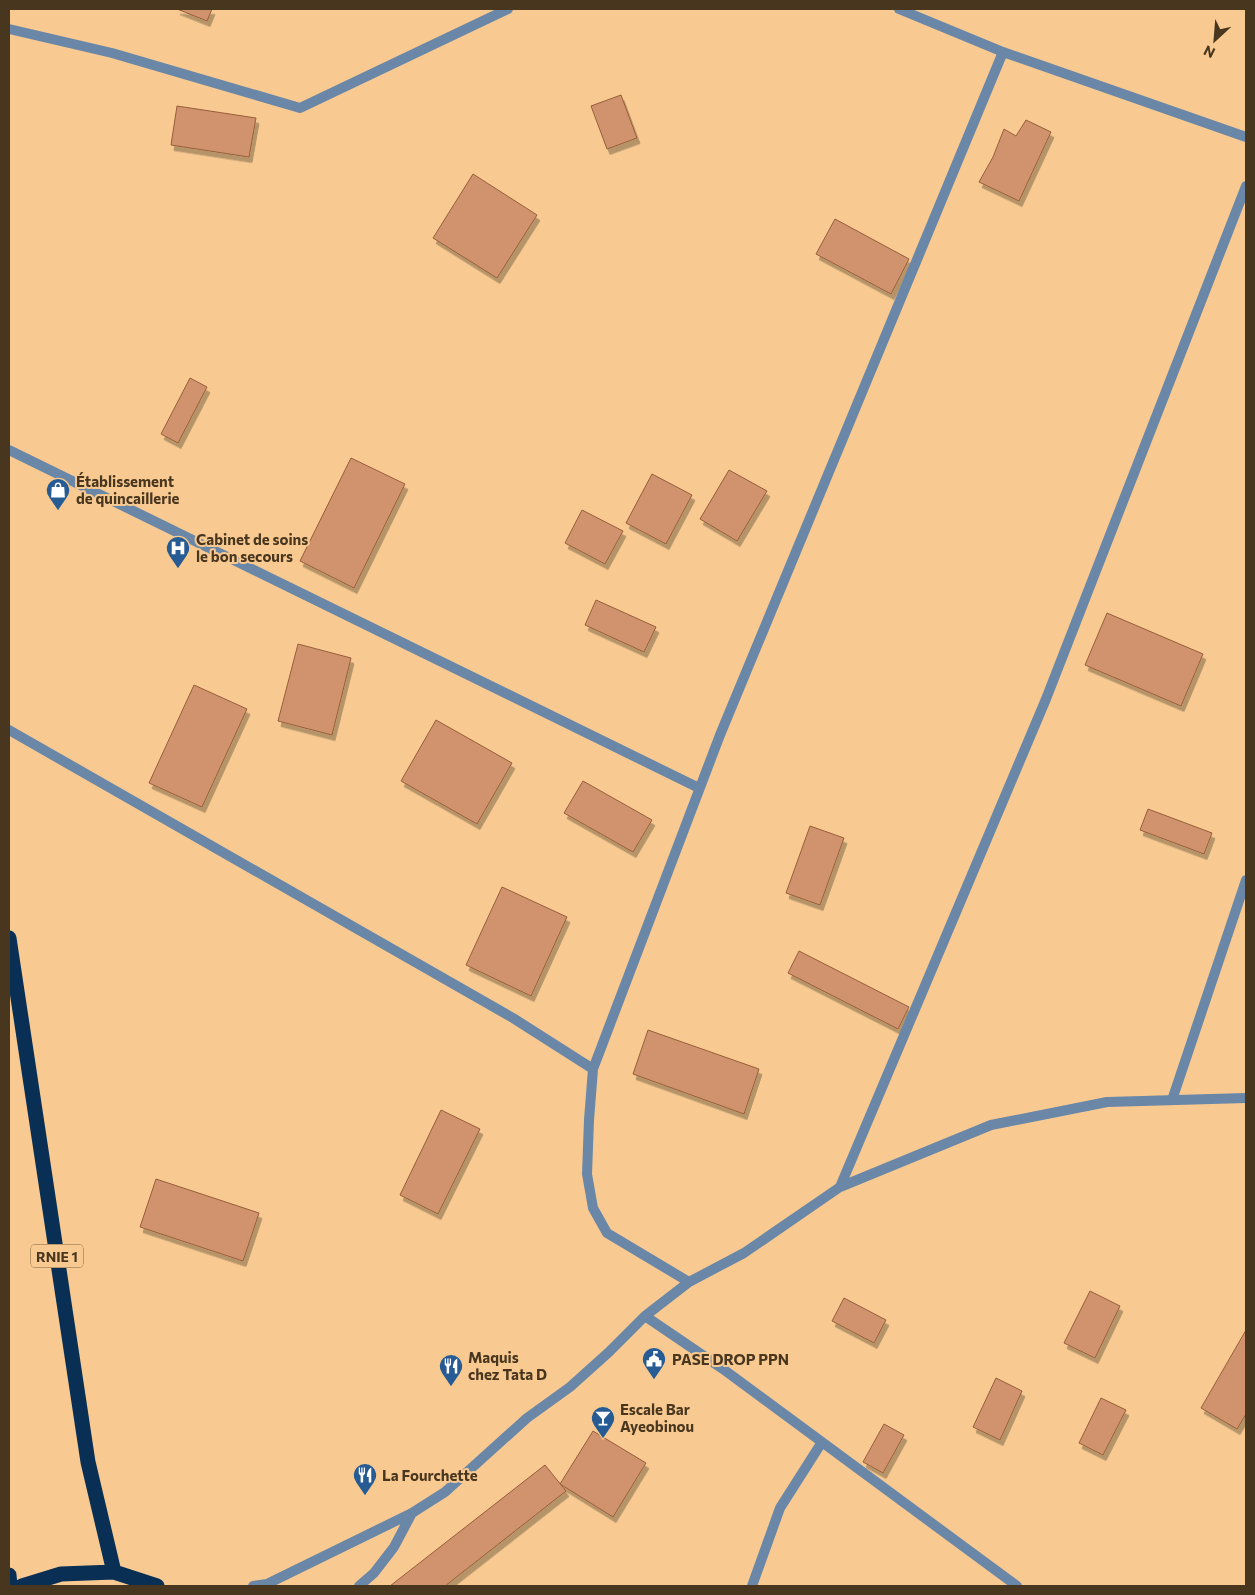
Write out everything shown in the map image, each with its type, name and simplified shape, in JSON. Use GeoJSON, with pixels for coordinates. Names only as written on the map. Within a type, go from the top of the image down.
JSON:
{"type":"FeatureCollection","features":[{"type":"Feature","properties":{"kind":"highway","name":"RNIE 1"},"geometry":{"type":"LineString","coordinates":[[9,938],[88,1462],[114,1572]]}},
{"type":"Feature","properties":{"kind":"highway"},"geometry":{"type":"LineString","coordinates":[[22,1586],[61,1574],[114,1572],[157,1586]]}},
{"type":"Feature","properties":{"kind":"highway"},"geometry":{"type":"LineString","coordinates":[[9,1575],[10,1586]]}},
{"type":"Feature","properties":{"kind":"street"},"geometry":{"type":"LineString","coordinates":[[9,29],[112,53],[300,108],[508,9]]}},
{"type":"Feature","properties":{"kind":"street"},"geometry":{"type":"LineString","coordinates":[[899,9],[1003,52],[1246,137]]}},
{"type":"Feature","properties":{"kind":"street"},"geometry":{"type":"LineString","coordinates":[[688,1282],[607,1233],[593,1208],[587,1174],[593,1069],[723,726],[1003,52]]}},
{"type":"Feature","properties":{"kind":"street"},"geometry":{"type":"LineString","coordinates":[[840,1187],[1046,699],[1246,186]]}},
{"type":"Feature","properties":{"kind":"street"},"geometry":{"type":"LineString","coordinates":[[9,450],[699,788]]}},
{"type":"Feature","properties":{"kind":"street"},"geometry":{"type":"LineString","coordinates":[[9,730],[513,1018],[593,1069]]}},
{"type":"Feature","properties":{"kind":"street"},"geometry":{"type":"LineString","coordinates":[[1172,1100],[1246,880]]}},
{"type":"Feature","properties":{"kind":"street"},"geometry":{"type":"LineString","coordinates":[[253,1586],[267,1584],[412,1513],[445,1492],[527,1418],[570,1387],[645,1316],[688,1282],[744,1253],[840,1187],[991,1125],[1107,1102],[1246,1098]]}},
{"type":"Feature","properties":{"kind":"street"},"geometry":{"type":"LineString","coordinates":[[645,1316],[723,1369],[1017,1586]]}},
{"type":"Feature","properties":{"kind":"street"},"geometry":{"type":"LineString","coordinates":[[752,1586],[780,1508],[822,1442]]}},
{"type":"Feature","properties":{"kind":"street"},"geometry":{"type":"LineString","coordinates":[[359,1586],[374,1573],[394,1547],[412,1513]]}},
{"type":"Feature","properties":{"kind":"building"},"geometry":{"type":"Polygon","coordinates":[[[177,9],[212,9],[207,21],[177,9]]]}},
{"type":"Feature","properties":{"kind":"building"},"geometry":{"type":"Polygon","coordinates":[[[621,95],[637,138],[607,149],[591,106],[621,95]]]}},
{"type":"Feature","properties":{"kind":"building"},"geometry":{"type":"Polygon","coordinates":[[[177,106],[256,118],[249,157],[171,145],[177,106]]]}},
{"type":"Feature","properties":{"kind":"building"},"geometry":{"type":"Polygon","coordinates":[[[1026,120],[1051,132],[1019,201],[979,182],[993,157],[1004,129],[1016,136],[1026,120]]]}},
{"type":"Feature","properties":{"kind":"building"},"geometry":{"type":"Polygon","coordinates":[[[473,174],[537,215],[497,278],[433,238],[473,174]]]}},
{"type":"Feature","properties":{"kind":"building"},"geometry":{"type":"Polygon","coordinates":[[[835,219],[909,259],[891,294],[816,254],[835,219]]]}},
{"type":"Feature","properties":{"kind":"building"},"geometry":{"type":"Polygon","coordinates":[[[190,378],[207,387],[178,443],[161,434],[190,378]]]}},
{"type":"Feature","properties":{"kind":"building"},"geometry":{"type":"Polygon","coordinates":[[[351,458],[405,484],[354,588],[300,561],[351,458]]]}},
{"type":"Feature","properties":{"kind":"building"},"geometry":{"type":"Polygon","coordinates":[[[729,470],[767,491],[737,541],[700,519],[729,470]]]}},
{"type":"Feature","properties":{"kind":"building"},"geometry":{"type":"Polygon","coordinates":[[[652,474],[692,495],[666,544],[626,523],[652,474]]]}},
{"type":"Feature","properties":{"kind":"building"},"geometry":{"type":"Polygon","coordinates":[[[582,510],[623,531],[605,564],[565,543],[582,510]]]}},
{"type":"Feature","properties":{"kind":"building"},"geometry":{"type":"Polygon","coordinates":[[[596,600],[656,627],[644,652],[585,625],[596,600]]]}},
{"type":"Feature","properties":{"kind":"building"},"geometry":{"type":"Polygon","coordinates":[[[1107,613],[1203,654],[1181,706],[1085,665],[1107,613]]]}},
{"type":"Feature","properties":{"kind":"building"},"geometry":{"type":"Polygon","coordinates":[[[298,644],[351,658],[332,735],[278,721],[298,644]]]}},
{"type":"Feature","properties":{"kind":"building"},"geometry":{"type":"Polygon","coordinates":[[[194,685],[247,709],[202,807],[149,783],[194,685]]]}},
{"type":"Feature","properties":{"kind":"building"},"geometry":{"type":"Polygon","coordinates":[[[436,720],[512,763],[477,824],[401,781],[436,720]]]}},
{"type":"Feature","properties":{"kind":"building"},"geometry":{"type":"Polygon","coordinates":[[[583,781],[652,820],[633,852],[564,813],[583,781]]]}},
{"type":"Feature","properties":{"kind":"building"},"geometry":{"type":"Polygon","coordinates":[[[1148,809],[1212,833],[1204,854],[1140,830],[1148,809]]]}},
{"type":"Feature","properties":{"kind":"building"},"geometry":{"type":"Polygon","coordinates":[[[810,826],[844,838],[820,905],[786,893],[810,826]]]}},
{"type":"Feature","properties":{"kind":"building"},"geometry":{"type":"Polygon","coordinates":[[[502,887],[567,917],[531,996],[466,965],[502,887]]]}},
{"type":"Feature","properties":{"kind":"building"},"geometry":{"type":"Polygon","coordinates":[[[799,951],[909,1007],[898,1029],[788,973],[799,951]]]}},
{"type":"Feature","properties":{"kind":"building"},"geometry":{"type":"Polygon","coordinates":[[[648,1030],[759,1069],[744,1114],[633,1074],[648,1030]]]}},
{"type":"Feature","properties":{"kind":"building"},"geometry":{"type":"Polygon","coordinates":[[[441,1110],[480,1129],[438,1214],[400,1195],[441,1110]]]}},
{"type":"Feature","properties":{"kind":"building"},"geometry":{"type":"Polygon","coordinates":[[[156,1179],[259,1213],[243,1261],[140,1227],[156,1179]]]}},
{"type":"Feature","properties":{"kind":"building"},"geometry":{"type":"Polygon","coordinates":[[[1090,1291],[1120,1306],[1095,1358],[1064,1343],[1090,1291]]]}},
{"type":"Feature","properties":{"kind":"building"},"geometry":{"type":"Polygon","coordinates":[[[844,1298],[886,1320],[874,1343],[832,1321],[844,1298]]]}},
{"type":"Feature","properties":{"kind":"building"},"geometry":{"type":"Polygon","coordinates":[[[1246,1330],[1246,1414],[1237,1429],[1201,1408],[1246,1330]]]}},
{"type":"Feature","properties":{"kind":"building"},"geometry":{"type":"Polygon","coordinates":[[[996,1378],[1022,1391],[1000,1440],[973,1427],[996,1378]]]}},
{"type":"Feature","properties":{"kind":"building"},"geometry":{"type":"Polygon","coordinates":[[[1101,1398],[1126,1410],[1103,1455],[1079,1443],[1101,1398]]]}},
{"type":"Feature","properties":{"kind":"building"},"geometry":{"type":"Polygon","coordinates":[[[884,1424],[904,1435],[883,1473],[863,1462],[884,1424]]]}},
{"type":"Feature","properties":{"kind":"building"},"geometry":{"type":"Polygon","coordinates":[[[593,1431],[646,1463],[613,1517],[560,1484],[593,1431]]]}},
{"type":"Feature","properties":{"kind":"building"},"geometry":{"type":"Polygon","coordinates":[[[545,1465],[566,1491],[445,1586],[390,1586],[545,1465]]]}},
{"type":"Feature","properties":{"kind":"place","name":"Établissement de quincaillerie"},"geometry":{"type":"Point","coordinates":[58,511]}},
{"type":"Feature","properties":{"kind":"place","name":"Cabinet de soins le bon secours"},"geometry":{"type":"Point","coordinates":[178,569]}},
{"type":"Feature","properties":{"kind":"place","name":"PASE DROP PPN"},"geometry":{"type":"Point","coordinates":[654,1380]}},
{"type":"Feature","properties":{"kind":"place","name":"Maquis chez Tata D"},"geometry":{"type":"Point","coordinates":[451,1387]}},
{"type":"Feature","properties":{"kind":"place","name":"Escale Bar Ayeobinou"},"geometry":{"type":"Point","coordinates":[603,1439]}},
{"type":"Feature","properties":{"kind":"place","name":"La Fourchette"},"geometry":{"type":"Point","coordinates":[365,1496]}}]}
